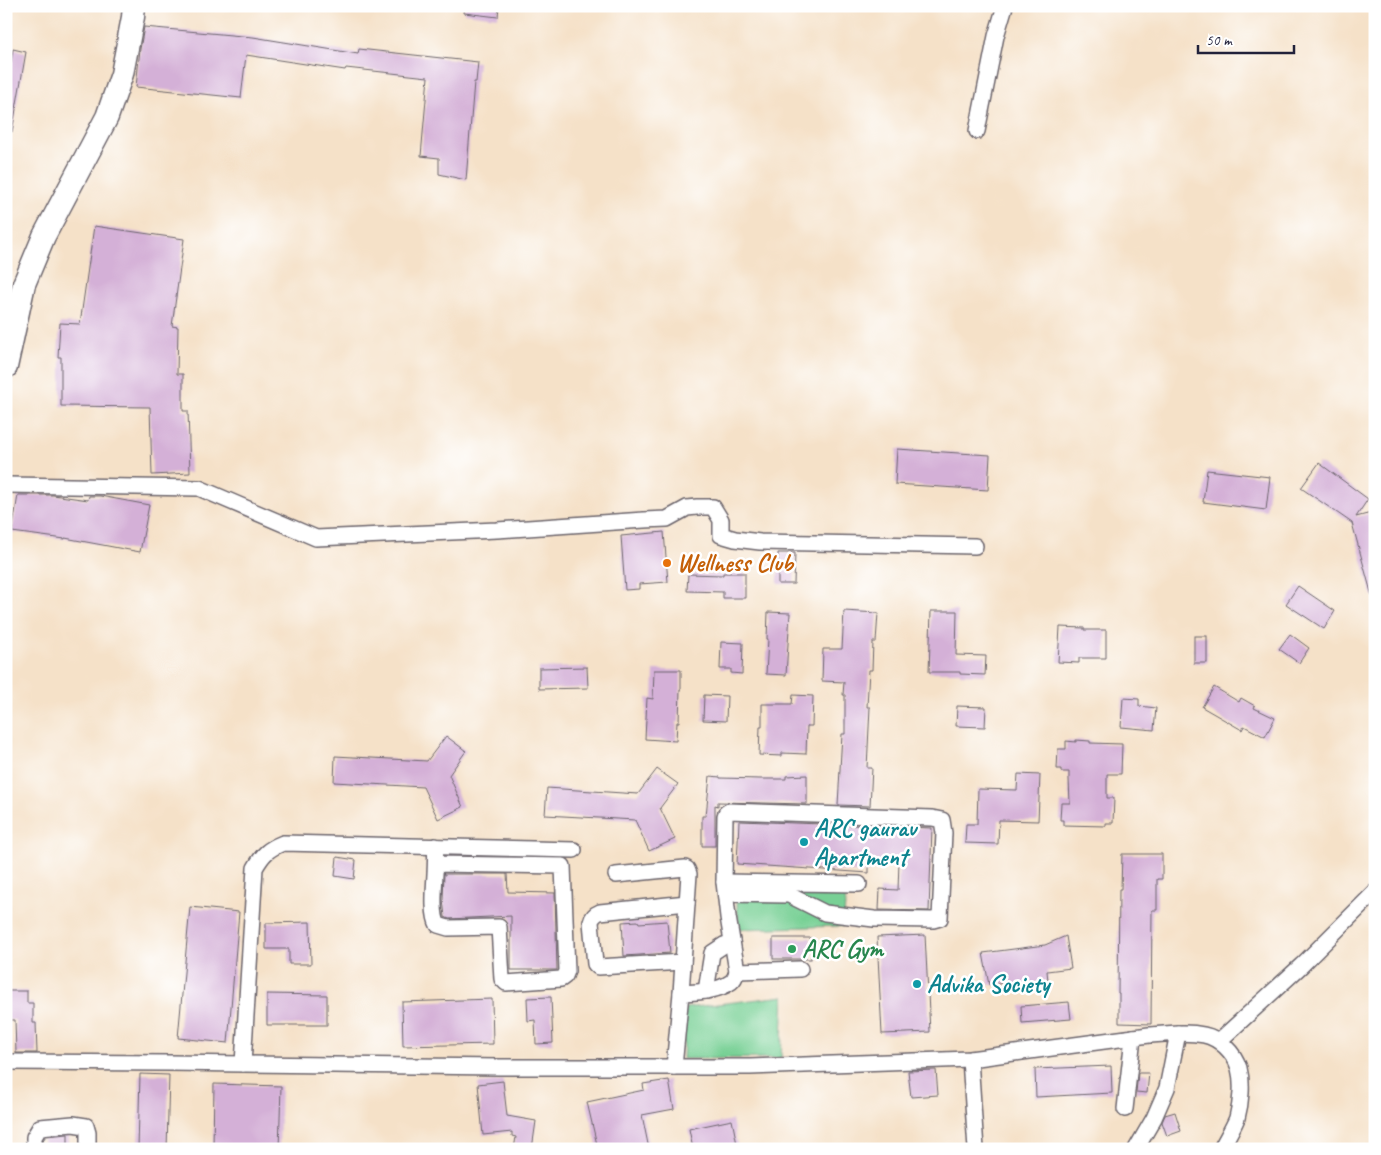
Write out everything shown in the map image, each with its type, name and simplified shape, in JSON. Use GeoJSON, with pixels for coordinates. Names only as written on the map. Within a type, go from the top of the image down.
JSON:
{"type":"FeatureCollection","features":[{"type":"Feature","properties":{"kind":"highway"},"geometry":{"type":"LineString","coordinates":[[6,367],[9,340],[22,289],[44,236],[104,124],[110,108],[122,74],[134,6]]}},
{"type":"Feature","properties":{"kind":"street"},"geometry":{"type":"LineString","coordinates":[[977,132],[996,36],[1005,6]]}},
{"type":"Feature","properties":{"kind":"street"},"geometry":{"type":"LineString","coordinates":[[6,485],[199,488],[316,538],[497,530],[668,519],[687,508],[713,507],[720,520],[721,535],[736,539],[760,542],[975,546]]}},
{"type":"Feature","properties":{"kind":"street"},"geometry":{"type":"LineString","coordinates":[[681,993],[706,991],[732,982],[737,972],[725,888],[725,816],[729,810],[932,818],[942,820],[944,833],[940,918],[933,920],[874,919],[825,914],[788,895],[725,888]]}},
{"type":"Feature","properties":{"kind":"street"},"geometry":{"type":"LineString","coordinates":[[243,1064],[255,868],[260,858],[270,849],[283,843],[574,850]]}},
{"type":"Feature","properties":{"kind":"street"},"geometry":{"type":"LineString","coordinates":[[435,846],[434,905],[435,919],[438,925],[448,928],[500,927],[502,979],[506,983],[561,979],[565,976],[567,971],[563,866],[436,864]]}},
{"type":"Feature","properties":{"kind":"street"},"geometry":{"type":"LineString","coordinates":[[616,875],[685,868],[689,874],[674,1067]]}},
{"type":"Feature","properties":{"kind":"street"},"geometry":{"type":"LineString","coordinates":[[725,888],[859,884]]}},
{"type":"Feature","properties":{"kind":"street"},"geometry":{"type":"LineString","coordinates":[[1219,1040],[1302,965],[1375,892]]}},
{"type":"Feature","properties":{"kind":"street"},"geometry":{"type":"LineString","coordinates":[[683,962],[598,967],[594,960],[591,922],[595,914],[600,912],[687,903]]}},
{"type":"Feature","properties":{"kind":"street"},"geometry":{"type":"LineString","coordinates":[[706,991],[712,953],[732,942]]}},
{"type":"Feature","properties":{"kind":"street"},"geometry":{"type":"LineString","coordinates":[[737,972],[800,969]]}},
{"type":"Feature","properties":{"kind":"street"},"geometry":{"type":"LineString","coordinates":[[6,1062],[750,1067],[970,1060],[1133,1037],[1178,1033],[1204,1035],[1219,1040],[1229,1050],[1239,1067],[1242,1094],[1236,1118],[1221,1149]]}},
{"type":"Feature","properties":{"kind":"street"},"geometry":{"type":"LineString","coordinates":[[1136,1149],[1154,1118],[1167,1088],[1178,1033]]}},
{"type":"Feature","properties":{"kind":"street"},"geometry":{"type":"LineString","coordinates":[[1125,1109],[1133,1037]]}},
{"type":"Feature","properties":{"kind":"street"},"geometry":{"type":"LineString","coordinates":[[970,1060],[976,1149]]}},
{"type":"Feature","properties":{"kind":"street"},"geometry":{"type":"LineString","coordinates":[[34,1149],[34,1137],[40,1127],[73,1124],[86,1126],[88,1149]]}},
{"type":"Feature","properties":{"kind":"green space"},"geometry":{"type":"Polygon","coordinates":[[[736,892],[846,894],[843,926],[739,929],[736,892]]]}},
{"type":"Feature","properties":{"kind":"green space"},"geometry":{"type":"Polygon","coordinates":[[[784,996],[781,1058],[683,1059],[685,1008],[784,996]]]}},
{"type":"Feature","properties":{"kind":"building"},"geometry":{"type":"Polygon","coordinates":[[[465,6],[499,6],[498,17],[464,13],[465,6]]]}},
{"type":"Feature","properties":{"kind":"building"},"geometry":{"type":"Polygon","coordinates":[[[144,27],[253,37],[358,54],[359,49],[478,62],[476,82],[474,82],[466,180],[439,174],[439,158],[421,156],[428,77],[346,68],[345,70],[246,55],[241,98],[136,87],[144,27]]]}},
{"type":"Feature","properties":{"kind":"building"},"geometry":{"type":"Polygon","coordinates":[[[13,49],[26,52],[12,132],[6,131],[6,61],[11,62],[13,49]]]}},
{"type":"Feature","properties":{"kind":"building"},"geometry":{"type":"Polygon","coordinates":[[[94,226],[184,239],[172,326],[178,327],[177,374],[183,374],[183,411],[188,411],[190,473],[152,475],[150,407],[61,406],[61,357],[58,357],[60,323],[80,324],[94,226]]]}},
{"type":"Feature","properties":{"kind":"building"},"geometry":{"type":"Polygon","coordinates":[[[897,449],[990,455],[988,490],[895,484],[897,449]]]}},
{"type":"Feature","properties":{"kind":"building"},"geometry":{"type":"Polygon","coordinates":[[[1319,463],[1368,499],[1356,517],[1375,512],[1375,595],[1372,596],[1352,523],[1301,488],[1319,463]]]}},
{"type":"Feature","properties":{"kind":"building"},"geometry":{"type":"Polygon","coordinates":[[[1207,470],[1270,477],[1266,510],[1203,502],[1207,470]]]}},
{"type":"Feature","properties":{"kind":"building"},"geometry":{"type":"Polygon","coordinates":[[[18,495],[53,495],[88,500],[89,496],[100,496],[149,505],[140,552],[65,538],[12,532],[18,495]]]}},
{"type":"Feature","properties":{"kind":"building"},"geometry":{"type":"Polygon","coordinates":[[[664,532],[668,582],[639,584],[639,589],[625,590],[621,536],[664,532]]]}},
{"type":"Feature","properties":{"kind":"building"},"geometry":{"type":"Polygon","coordinates":[[[778,553],[795,553],[794,584],[778,584],[778,553]]]}},
{"type":"Feature","properties":{"kind":"building"},"geometry":{"type":"Polygon","coordinates":[[[723,573],[745,573],[745,598],[723,598],[723,592],[687,591],[688,574],[723,575],[723,573]]]}},
{"type":"Feature","properties":{"kind":"building"},"geometry":{"type":"Polygon","coordinates":[[[1298,586],[1335,611],[1324,629],[1286,604],[1298,586]]]}},
{"type":"Feature","properties":{"kind":"building"},"geometry":{"type":"Polygon","coordinates":[[[844,611],[878,613],[876,642],[873,642],[872,670],[869,670],[867,707],[870,707],[867,768],[872,768],[870,806],[838,805],[842,734],[845,734],[844,682],[822,681],[823,649],[842,649],[844,611]]]}},
{"type":"Feature","properties":{"kind":"building"},"geometry":{"type":"Polygon","coordinates":[[[931,611],[957,611],[956,655],[986,656],[985,675],[960,674],[960,672],[929,672],[931,611]]]}},
{"type":"Feature","properties":{"kind":"building"},"geometry":{"type":"Polygon","coordinates":[[[768,612],[790,613],[786,675],[766,674],[768,612]]]}},
{"type":"Feature","properties":{"kind":"building"},"geometry":{"type":"Polygon","coordinates":[[[1060,627],[1106,630],[1106,658],[1079,658],[1079,663],[1058,662],[1060,627]]]}},
{"type":"Feature","properties":{"kind":"building"},"geometry":{"type":"Polygon","coordinates":[[[1290,634],[1309,648],[1299,663],[1279,649],[1290,634]]]}},
{"type":"Feature","properties":{"kind":"building"},"geometry":{"type":"Polygon","coordinates":[[[1194,636],[1207,636],[1207,663],[1194,663],[1194,636]]]}},
{"type":"Feature","properties":{"kind":"building"},"geometry":{"type":"Polygon","coordinates":[[[721,642],[743,643],[742,674],[731,673],[731,669],[720,669],[721,642]]]}},
{"type":"Feature","properties":{"kind":"building"},"geometry":{"type":"Polygon","coordinates":[[[587,667],[588,688],[539,689],[539,668],[587,667]]]}},
{"type":"Feature","properties":{"kind":"building"},"geometry":{"type":"Polygon","coordinates":[[[654,670],[681,670],[679,722],[677,722],[676,741],[645,739],[647,698],[653,699],[654,670]]]}},
{"type":"Feature","properties":{"kind":"building"},"geometry":{"type":"Polygon","coordinates":[[[1214,687],[1239,702],[1241,698],[1255,706],[1254,708],[1275,718],[1265,737],[1244,726],[1242,730],[1202,707],[1214,687]]]}},
{"type":"Feature","properties":{"kind":"building"},"geometry":{"type":"Polygon","coordinates":[[[704,695],[727,696],[726,721],[703,720],[704,695]]]}},
{"type":"Feature","properties":{"kind":"building"},"geometry":{"type":"Polygon","coordinates":[[[793,695],[813,696],[812,726],[807,726],[806,754],[782,753],[782,756],[759,755],[762,704],[792,704],[793,695]]]}},
{"type":"Feature","properties":{"kind":"building"},"geometry":{"type":"Polygon","coordinates":[[[1123,698],[1139,699],[1139,706],[1156,708],[1154,730],[1121,727],[1123,698]]]}},
{"type":"Feature","properties":{"kind":"building"},"geometry":{"type":"Polygon","coordinates":[[[957,706],[986,707],[985,727],[956,726],[957,706]]]}},
{"type":"Feature","properties":{"kind":"building"},"geometry":{"type":"Polygon","coordinates":[[[446,736],[466,751],[449,775],[463,807],[438,819],[423,787],[334,782],[335,756],[427,761],[446,736]]]}},
{"type":"Feature","properties":{"kind":"building"},"geometry":{"type":"Polygon","coordinates":[[[1076,740],[1090,741],[1090,743],[1122,744],[1121,774],[1107,774],[1107,798],[1114,798],[1113,823],[1106,823],[1106,826],[1063,825],[1063,820],[1060,820],[1061,803],[1070,803],[1069,772],[1061,772],[1061,769],[1057,769],[1058,749],[1066,749],[1066,741],[1076,742],[1076,740]]]}},
{"type":"Feature","properties":{"kind":"building"},"geometry":{"type":"Polygon","coordinates":[[[657,769],[678,784],[660,808],[675,839],[649,851],[635,820],[545,815],[547,788],[638,794],[657,769]]]}},
{"type":"Feature","properties":{"kind":"building"},"geometry":{"type":"Polygon","coordinates":[[[1018,774],[1040,775],[1038,821],[999,820],[998,844],[965,843],[966,824],[977,824],[978,789],[1017,790],[1018,774]]]}},
{"type":"Feature","properties":{"kind":"building"},"geometry":{"type":"Polygon","coordinates":[[[807,775],[807,804],[718,802],[718,806],[715,805],[715,846],[702,846],[702,816],[706,816],[710,776],[720,778],[786,779],[786,776],[807,775]]]}},
{"type":"Feature","properties":{"kind":"building"},"geometry":{"type":"Polygon","coordinates":[[[739,821],[932,828],[929,911],[879,910],[880,889],[898,890],[899,862],[869,860],[869,873],[737,864],[739,821]]]}},
{"type":"Feature","properties":{"kind":"building"},"geometry":{"type":"Polygon","coordinates":[[[1122,854],[1162,854],[1162,879],[1157,879],[1157,910],[1152,910],[1151,1024],[1119,1023],[1119,889],[1121,889],[1122,854]]]}},
{"type":"Feature","properties":{"kind":"building"},"geometry":{"type":"Polygon","coordinates":[[[337,857],[356,860],[354,879],[335,876],[337,857]]]}},
{"type":"Feature","properties":{"kind":"building"},"geometry":{"type":"Polygon","coordinates":[[[444,874],[507,874],[508,892],[555,893],[557,970],[511,970],[511,916],[449,919],[445,917],[443,899],[444,874]]]}},
{"type":"Feature","properties":{"kind":"building"},"geometry":{"type":"Polygon","coordinates":[[[190,907],[239,912],[228,1043],[178,1038],[190,907]]]}},
{"type":"Feature","properties":{"kind":"building"},"geometry":{"type":"Polygon","coordinates":[[[638,921],[639,923],[667,921],[670,953],[624,956],[622,922],[638,921]]]}},
{"type":"Feature","properties":{"kind":"building"},"geometry":{"type":"Polygon","coordinates":[[[310,922],[311,964],[289,964],[289,949],[266,949],[266,923],[310,922]]]}},
{"type":"Feature","properties":{"kind":"building","name":"Advika Society"},"geometry":{"type":"Polygon","coordinates":[[[925,935],[930,1032],[882,1034],[877,937],[925,935]]]}},
{"type":"Feature","properties":{"kind":"building"},"geometry":{"type":"Polygon","coordinates":[[[1066,936],[1071,968],[1047,971],[1048,981],[1014,986],[1014,982],[989,985],[983,953],[1045,945],[1066,936]]]}},
{"type":"Feature","properties":{"kind":"building","name":"ARC Gym"},"geometry":{"type":"Polygon","coordinates":[[[773,938],[811,938],[811,959],[773,959],[773,938]]]}},
{"type":"Feature","properties":{"kind":"building"},"geometry":{"type":"Polygon","coordinates":[[[6,991],[27,991],[27,1003],[33,1003],[33,1023],[36,1023],[37,1053],[16,1053],[15,1020],[6,1020],[6,991]]]}},
{"type":"Feature","properties":{"kind":"building"},"geometry":{"type":"Polygon","coordinates":[[[267,994],[327,995],[327,1025],[267,1025],[267,994]]]}},
{"type":"Feature","properties":{"kind":"building"},"geometry":{"type":"Polygon","coordinates":[[[551,997],[553,1043],[536,1044],[535,1020],[528,1021],[527,998],[551,997]]]}},
{"type":"Feature","properties":{"kind":"building"},"geometry":{"type":"Polygon","coordinates":[[[492,999],[493,1044],[403,1046],[402,1002],[492,999]]]}},
{"type":"Feature","properties":{"kind":"building"},"geometry":{"type":"Polygon","coordinates":[[[1069,1002],[1071,1019],[1022,1023],[1021,1006],[1069,1002]]]}},
{"type":"Feature","properties":{"kind":"building"},"geometry":{"type":"Polygon","coordinates":[[[1111,1066],[1112,1093],[1036,1097],[1035,1069],[1111,1066]]]}},
{"type":"Feature","properties":{"kind":"building"},"geometry":{"type":"Polygon","coordinates":[[[936,1070],[938,1095],[911,1097],[908,1071],[936,1070]]]}},
{"type":"Feature","properties":{"kind":"building"},"geometry":{"type":"Polygon","coordinates":[[[1138,1073],[1149,1073],[1147,1093],[1136,1092],[1138,1073]]]}},
{"type":"Feature","properties":{"kind":"building"},"geometry":{"type":"Polygon","coordinates":[[[140,1074],[169,1075],[167,1149],[138,1149],[140,1074]]]}},
{"type":"Feature","properties":{"kind":"building"},"geometry":{"type":"Polygon","coordinates":[[[669,1080],[674,1109],[642,1115],[649,1149],[598,1149],[587,1102],[644,1090],[643,1084],[669,1080]]]}},
{"type":"Feature","properties":{"kind":"building"},"geometry":{"type":"Polygon","coordinates":[[[503,1081],[507,1116],[536,1121],[532,1149],[514,1149],[516,1137],[512,1136],[512,1132],[483,1135],[478,1084],[503,1081]]]}},
{"type":"Feature","properties":{"kind":"building"},"geometry":{"type":"Polygon","coordinates":[[[214,1084],[281,1086],[279,1149],[213,1149],[214,1084]]]}},
{"type":"Feature","properties":{"kind":"building"},"geometry":{"type":"Polygon","coordinates":[[[1175,1112],[1181,1131],[1167,1136],[1162,1122],[1165,1115],[1175,1112]]]}},
{"type":"Feature","properties":{"kind":"building"},"geometry":{"type":"Polygon","coordinates":[[[732,1120],[738,1149],[693,1149],[689,1129],[732,1120]]]}},
{"type":"Feature","properties":{"kind":"building"},"geometry":{"type":"Polygon","coordinates":[[[68,1134],[68,1149],[44,1149],[43,1140],[46,1136],[68,1134]]]}},
{"type":"Feature","properties":{"kind":"place","name":"Wellness Club"},"geometry":{"type":"Point","coordinates":[667,563]}},
{"type":"Feature","properties":{"kind":"place","name":"ARC gaurav Apartment"},"geometry":{"type":"Point","coordinates":[804,842]}},
{"type":"Feature","properties":{"kind":"place","name":"ARC Gym"},"geometry":{"type":"Point","coordinates":[792,949]}},
{"type":"Feature","properties":{"kind":"place","name":"Advika Society"},"geometry":{"type":"Point","coordinates":[917,984]}}]}
